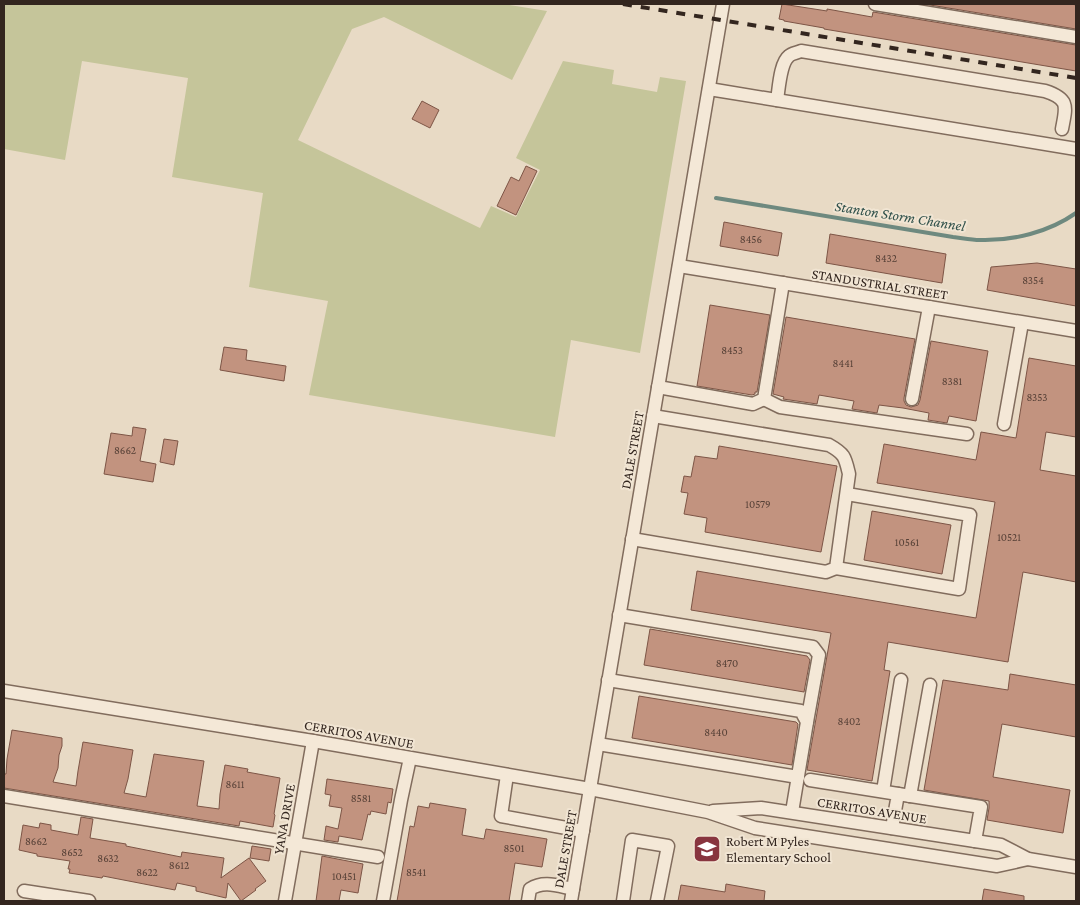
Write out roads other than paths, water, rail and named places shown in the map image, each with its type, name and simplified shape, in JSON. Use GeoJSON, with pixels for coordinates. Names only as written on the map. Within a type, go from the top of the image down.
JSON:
{"type":"FeatureCollection","features":[{"type":"Feature","properties":{"kind":"street","name":"DALE STREET"},"geometry":{"type":"LineString","coordinates":[[572,895],[723,4]]}},
{"type":"Feature","properties":{"kind":"street"},"geometry":{"type":"LineString","coordinates":[[875,4],[1076,37]]}},
{"type":"Feature","properties":{"kind":"street"},"geometry":{"type":"LineString","coordinates":[[778,100],[786,58],[791,54],[801,51],[1045,91],[1063,100],[1066,108],[1062,129]]}},
{"type":"Feature","properties":{"kind":"street"},"geometry":{"type":"LineString","coordinates":[[709,89],[1076,149]]}},
{"type":"Feature","properties":{"kind":"street","name":"STANDUSTRIAL STREET"},"geometry":{"type":"LineString","coordinates":[[679,266],[1076,332]]}},
{"type":"Feature","properties":{"kind":"street"},"geometry":{"type":"LineString","coordinates":[[764,398],[783,283]]}},
{"type":"Feature","properties":{"kind":"street"},"geometry":{"type":"LineString","coordinates":[[912,398],[929,307]]}},
{"type":"Feature","properties":{"kind":"street"},"geometry":{"type":"LineString","coordinates":[[1004,424],[1022,323]]}},
{"type":"Feature","properties":{"kind":"street"},"geometry":{"type":"LineString","coordinates":[[658,387],[753,404],[764,398]]}},
{"type":"Feature","properties":{"kind":"street"},"geometry":{"type":"LineString","coordinates":[[764,398],[780,408],[966,434]]}},
{"type":"Feature","properties":{"kind":"street"},"geometry":{"type":"LineString","coordinates":[[653,416],[829,445],[840,452],[846,461],[849,474],[836,568]]}},
{"type":"Feature","properties":{"kind":"street"},"geometry":{"type":"LineString","coordinates":[[632,539],[826,572],[836,568],[959,589],[970,515],[847,494]]}},
{"type":"Feature","properties":{"kind":"street"},"geometry":{"type":"LineString","coordinates":[[620,615],[814,647],[819,655],[808,722],[804,778],[792,812]]}},
{"type":"Feature","properties":{"kind":"street"},"geometry":{"type":"LineString","coordinates":[[608,680],[801,711],[808,722]]}},
{"type":"Feature","properties":{"kind":"street"},"geometry":{"type":"LineString","coordinates":[[883,791],[901,680]]}},
{"type":"Feature","properties":{"kind":"street"},"geometry":{"type":"LineString","coordinates":[[892,828],[904,795],[930,685]]}},
{"type":"Feature","properties":{"kind":"street","name":"CERRITOS AVENUE"},"geometry":{"type":"LineString","coordinates":[[4,691],[590,789],[708,812],[755,828],[997,866],[1028,859]]}},
{"type":"Feature","properties":{"kind":"street","name":"YANA DRIVE"},"geometry":{"type":"LineString","coordinates":[[285,901],[313,742]]}},
{"type":"Feature","properties":{"kind":"street"},"geometry":{"type":"LineString","coordinates":[[598,744],[982,807],[975,841]]}},
{"type":"Feature","properties":{"kind":"street"},"geometry":{"type":"LineString","coordinates":[[383,901],[410,758]]}},
{"type":"Feature","properties":{"kind":"street"},"geometry":{"type":"LineString","coordinates":[[508,775],[501,816],[583,831]]}},
{"type":"Feature","properties":{"kind":"street"},"geometry":{"type":"LineString","coordinates":[[4,796],[378,857]]}},
{"type":"Feature","properties":{"kind":"street","name":"CERRITOS AVENUE"},"geometry":{"type":"LineString","coordinates":[[708,812],[761,808],[792,812],[1001,845],[1028,859],[1076,867]]}},
{"type":"Feature","properties":{"kind":"street"},"geometry":{"type":"LineString","coordinates":[[623,901],[632,840],[668,846],[658,901]]}},
{"type":"Feature","properties":{"kind":"street"},"geometry":{"type":"LineString","coordinates":[[528,901],[530,889],[537,884],[545,884],[572,895]]}},
{"type":"Feature","properties":{"kind":"street"},"geometry":{"type":"LineString","coordinates":[[24,891],[89,901]]}},
{"type":"Feature","properties":{"kind":"waterway","name":"Stanton Storm Channel"},"geometry":{"type":"LineString","coordinates":[[716,198],[977,240],[1005,239],[1030,234],[1065,220],[1076,213]]}},
{"type":"Feature","properties":{"kind":"railway"},"geometry":{"type":"LineString","coordinates":[[623,4],[1076,78]]}},
{"type":"Feature","properties":{"kind":"place","name":"Robert M Pyles Elementary School"},"geometry":{"type":"Point","coordinates":[707,849]}}]}
